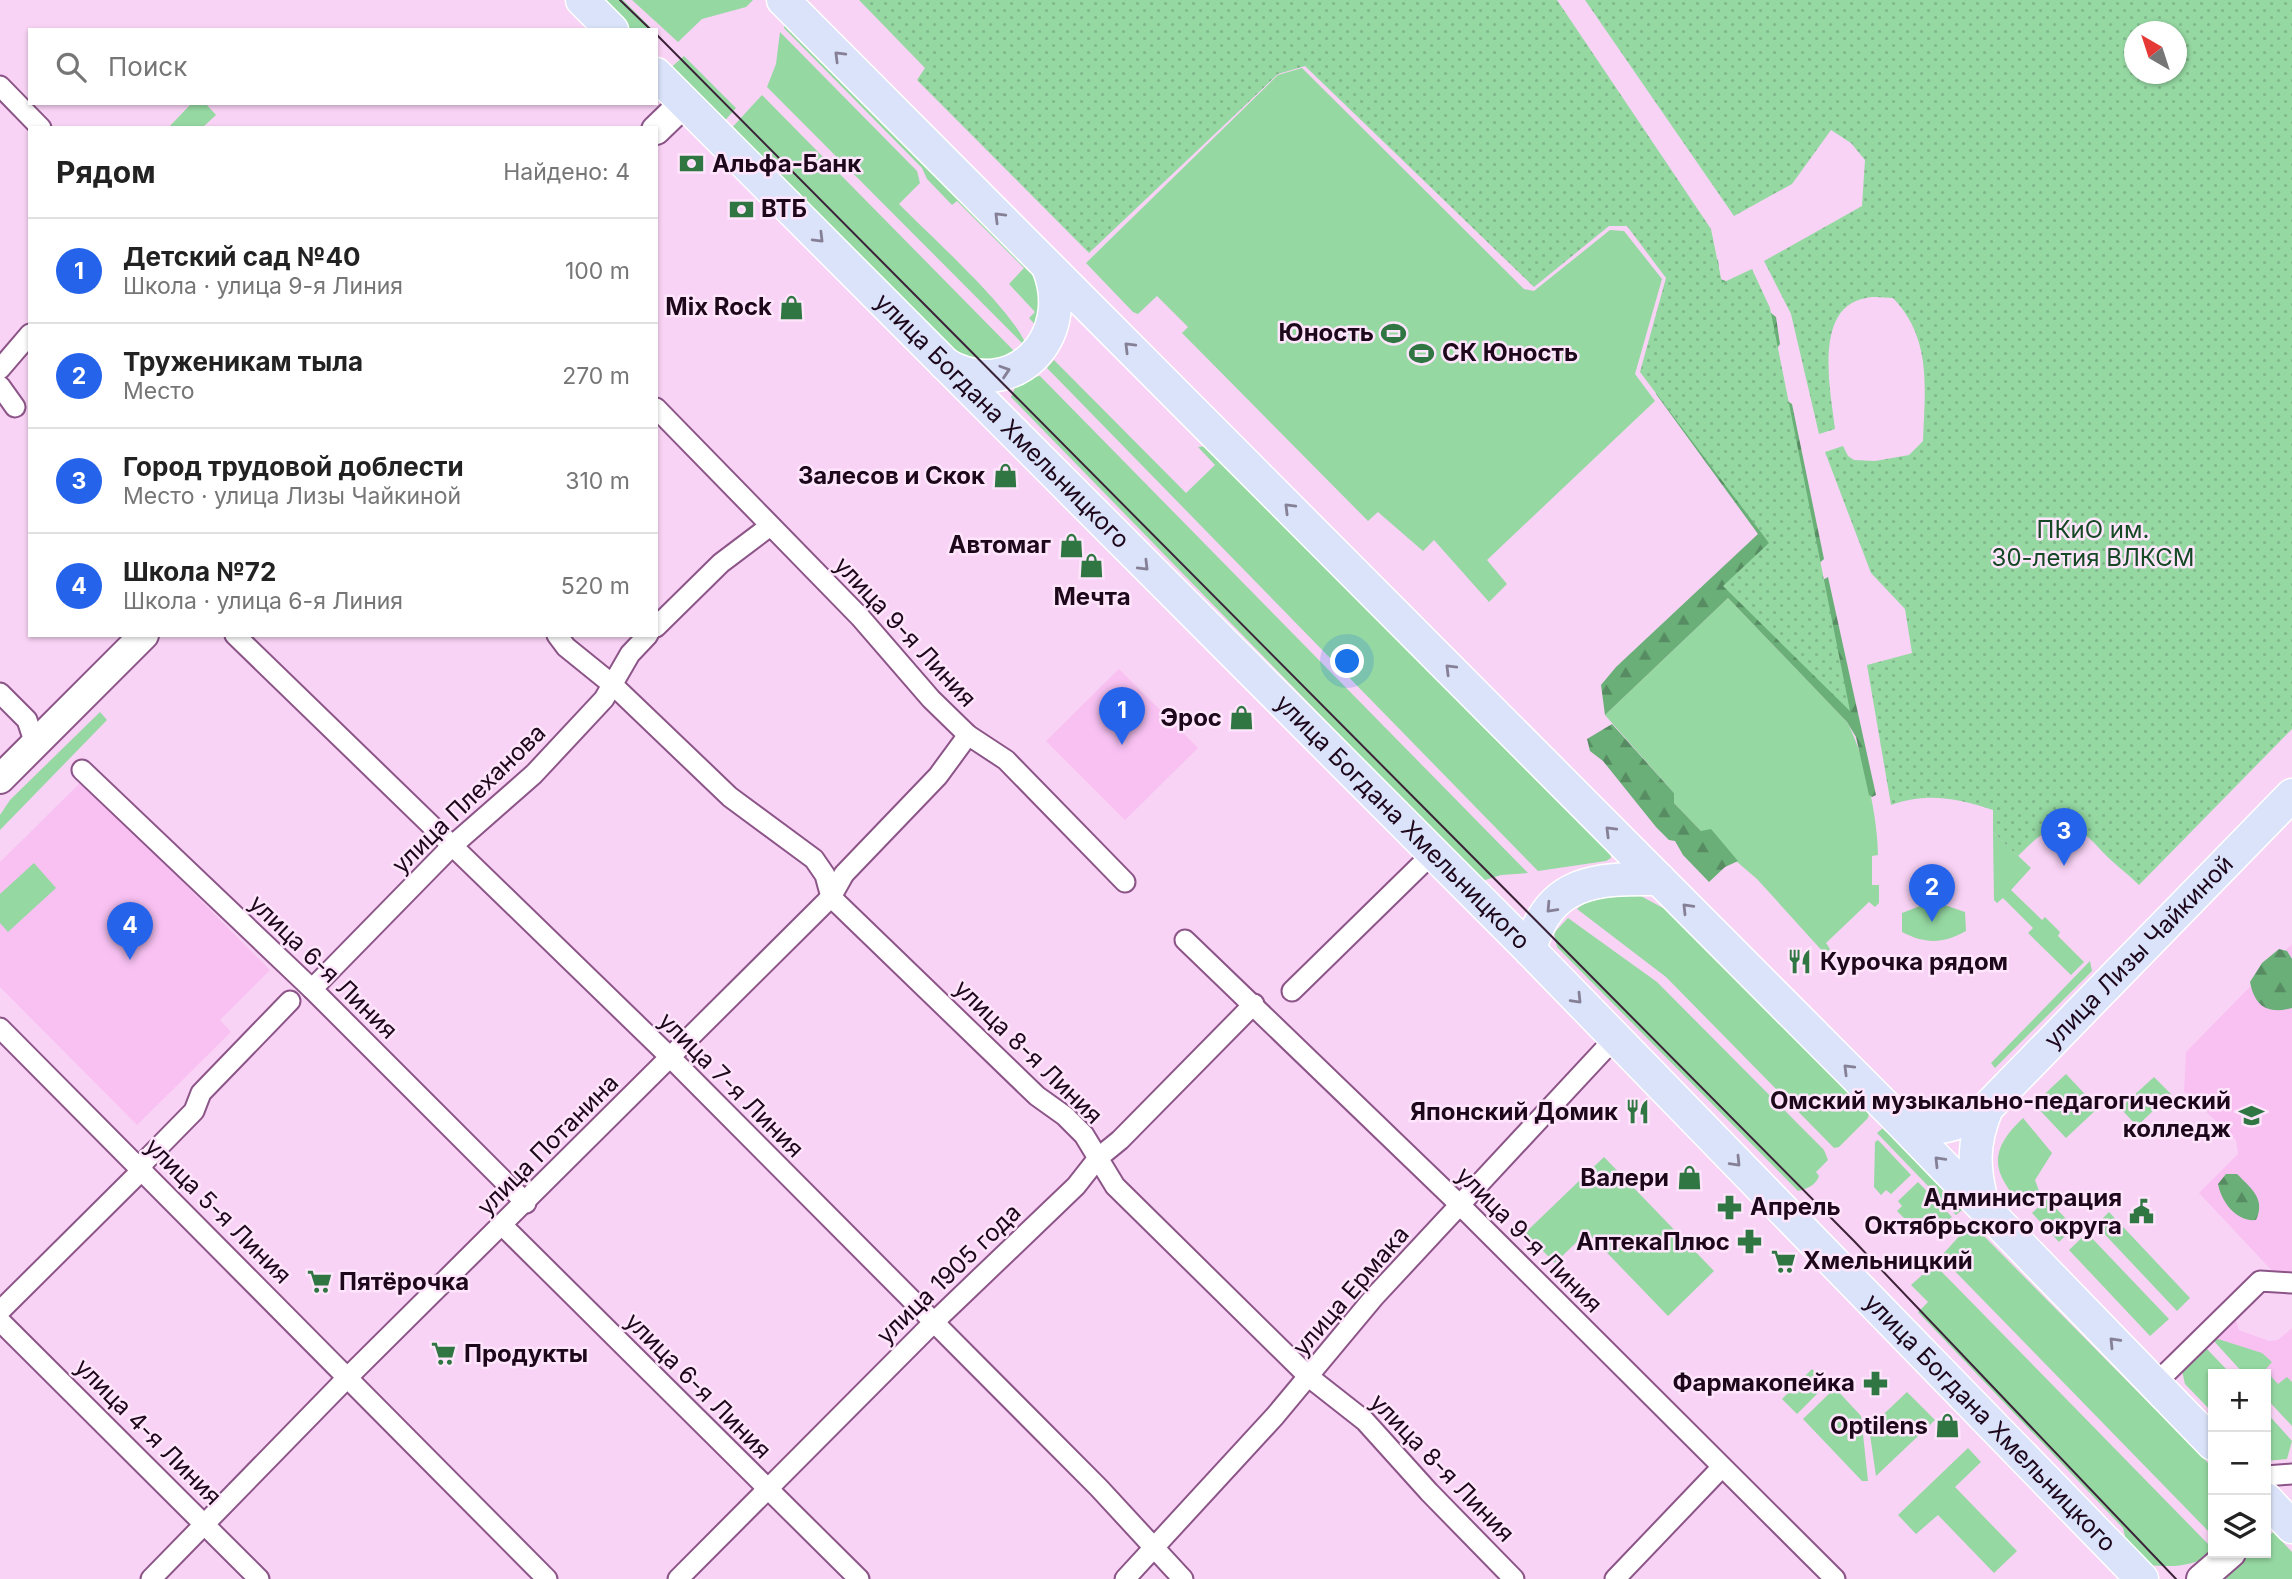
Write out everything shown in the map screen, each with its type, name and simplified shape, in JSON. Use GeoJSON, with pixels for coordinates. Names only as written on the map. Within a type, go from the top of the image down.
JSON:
{"type":"FeatureCollection","features":[{"type":"Feature","properties":{"kind":"main road"},"geometry":{"type":"LineString","coordinates":[[582,0],[610,28]]}},
{"type":"Feature","properties":{"kind":"main road"},"geometry":{"type":"LineString","coordinates":[[783,0],[1896,1118],[2208,1439]]}},
{"type":"Feature","properties":{"kind":"main road","name":"улица Богдана Хмельницкого"},"geometry":{"type":"LineString","coordinates":[[658,76],[1530,950],[2142,1579]]}},
{"type":"Feature","properties":{"kind":"main road"},"geometry":{"type":"LineString","coordinates":[[658,128],[685,102]]}},
{"type":"Feature","properties":{"kind":"main road"},"geometry":{"type":"LineString","coordinates":[[941,361],[969,374],[985,375],[1009,371],[1033,357],[1046,341],[1054,323],[1057,303],[1055,284],[1047,265]]}},
{"type":"Feature","properties":{"kind":"main road"},"geometry":{"type":"LineString","coordinates":[[0,779],[31,732],[61,718],[142,637]]}},
{"type":"Feature","properties":{"kind":"main road","name":"улица Лизы Чайкиной"},"geometry":{"type":"LineString","coordinates":[[1987,1108],[2292,795]]}},
{"type":"Feature","properties":{"kind":"main road"},"geometry":{"type":"LineString","coordinates":[[1530,950],[1535,930],[1549,909],[1579,885],[1611,878],[1659,879]]}},
{"type":"Feature","properties":{"kind":"main road"},"geometry":{"type":"LineString","coordinates":[[1896,1118],[1917,1126],[1938,1128],[1956,1125],[1987,1108]]}},
{"type":"Feature","properties":{"kind":"main road"},"geometry":{"type":"LineString","coordinates":[[1984,1208],[1973,1160],[1975,1142],[1987,1108]]}},
{"type":"Feature","properties":{"kind":"main road"},"geometry":{"type":"LineString","coordinates":[[2271,1504],[2292,1525]]}},
{"type":"Feature","properties":{"kind":"main road"},"geometry":{"type":"LineString","coordinates":[[2201,1579],[2225,1558]]}},
{"type":"Feature","properties":{"kind":"street"},"geometry":{"type":"LineString","coordinates":[[0,86],[39,126]]}},
{"type":"Feature","properties":{"kind":"street"},"geometry":{"type":"LineString","coordinates":[[0,369],[28,336]]}},
{"type":"Feature","properties":{"kind":"street"},"geometry":{"type":"LineString","coordinates":[[0,386],[15,407]]}},
{"type":"Feature","properties":{"kind":"street","name":"улица 9-я Линия"},"geometry":{"type":"LineString","coordinates":[[658,410],[860,617],[931,699],[968,735],[1006,760],[1125,881]]}},
{"type":"Feature","properties":{"kind":"street"},"geometry":{"type":"LineString","coordinates":[[658,625],[722,562],[770,526]]}},
{"type":"Feature","properties":{"kind":"street","name":"улица 7-я Линия"},"geometry":{"type":"LineString","coordinates":[[237,637],[670,1057],[1099,1488],[1183,1579]]}},
{"type":"Feature","properties":{"kind":"street","name":"улица 8-я Линия"},"geometry":{"type":"LineString","coordinates":[[558,637],[566,647],[613,685],[730,797],[814,859],[825,875],[831,897],[1037,1096],[1065,1116],[1084,1135],[1115,1186],[1309,1377],[1365,1421],[1429,1492],[1514,1579]]}},
{"type":"Feature","properties":{"kind":"street","name":"улица Плеханова"},"geometry":{"type":"LineString","coordinates":[[312,989],[452,846],[534,774],[604,699],[630,654],[646,637]]}},
{"type":"Feature","properties":{"kind":"street"},"geometry":{"type":"LineString","coordinates":[[0,693],[31,732]]}},
{"type":"Feature","properties":{"kind":"street","name":"улица Потанина"},"geometry":{"type":"LineString","coordinates":[[151,1579],[346,1378],[503,1226],[831,897],[844,874],[938,776],[968,735]]}},
{"type":"Feature","properties":{"kind":"street","name":"улица 6-я Линия"},"geometry":{"type":"LineString","coordinates":[[82,770],[312,989],[526,1203]]}},
{"type":"Feature","properties":{"kind":"street"},"geometry":{"type":"LineString","coordinates":[[1292,991],[1433,853]]}},
{"type":"Feature","properties":{"kind":"street","name":"улица 9-я Линия"},"geometry":{"type":"LineString","coordinates":[[1185,940],[1460,1205],[1835,1579]]}},
{"type":"Feature","properties":{"kind":"street"},"geometry":{"type":"LineString","coordinates":[[0,1311],[142,1170],[144,1162],[194,1111],[201,1093],[290,1001]]}},
{"type":"Feature","properties":{"kind":"street","name":"улица 1905 года"},"geometry":{"type":"LineString","coordinates":[[678,1579],[933,1323],[1076,1186],[1098,1158],[1120,1140],[1254,1004]]}},
{"type":"Feature","properties":{"kind":"street","name":"улица 5-я Линия"},"geometry":{"type":"LineString","coordinates":[[0,1028],[290,1317],[346,1378],[547,1579]]}},
{"type":"Feature","properties":{"kind":"street","name":"улица Ермака"},"geometry":{"type":"LineString","coordinates":[[1125,1579],[1309,1377],[1375,1296],[1615,1038]]}},
{"type":"Feature","properties":{"kind":"street","name":"улица 6-я Линия"},"geometry":{"type":"LineString","coordinates":[[503,1226],[859,1579]]}},
{"type":"Feature","properties":{"kind":"street"},"geometry":{"type":"LineString","coordinates":[[2155,1384],[2260,1281],[2292,1283]]}},
{"type":"Feature","properties":{"kind":"street","name":"улица 4-я Линия"},"geometry":{"type":"LineString","coordinates":[[0,1321],[259,1579]]}},
{"type":"Feature","properties":{"kind":"street"},"geometry":{"type":"LineString","coordinates":[[1615,1579],[1723,1467]]}},
{"type":"Feature","properties":{"kind":"street"},"geometry":{"type":"LineString","coordinates":[[2271,1476],[2292,1474]]}},
{"type":"Feature","properties":{"kind":"street"},"geometry":{"type":"LineString","coordinates":[[2292,1501],[2292,1525]]}},
{"type":"Feature","properties":{"kind":"shaded area"},"geometry":{"type":"Polygon","coordinates":[[[1119,669],[1198,748],[1125,820],[1046,741],[1119,669]]]}},
{"type":"Feature","properties":{"kind":"shaded area"},"geometry":{"type":"Polygon","coordinates":[[[82,781],[270,970],[220,1020],[231,1032],[137,1125],[0,987],[0,862],[82,781]]]}},
{"type":"Feature","properties":{"kind":"shaded area","name":"Омский музыкально-педагогический колледж"},"geometry":{"type":"Polygon","coordinates":[[[2292,944],[2292,1276],[2276,1275],[2199,1193],[2238,1154],[2236,1140],[2184,1091],[2186,1052],[2292,944]]]}},
{"type":"Feature","properties":{"kind":"shaded area"},"geometry":{"type":"Polygon","coordinates":[[[2236,1320],[2239,1330],[2269,1341],[2278,1340],[2292,1328],[2292,1426],[2271,1403],[2271,1369],[2239,1369],[2213,1340],[2236,1320]]]}},
{"type":"Feature","properties":{"kind":"green space"},"geometry":{"type":"Polygon","coordinates":[[[594,0],[623,0],[651,28],[622,28],[594,0]]]}},
{"type":"Feature","properties":{"kind":"green space"},"geometry":{"type":"Polygon","coordinates":[[[632,0],[753,0],[746,7],[702,19],[678,42],[632,0]]]}},
{"type":"Feature","properties":{"kind":"green space"},"geometry":{"type":"Polygon","coordinates":[[[859,0],[1557,0],[1711,229],[1722,283],[1752,269],[1770,308],[1850,711],[1723,586],[1769,543],[1640,372],[1666,278],[1627,226],[1609,226],[1534,287],[1305,66],[1278,74],[1089,253],[917,80],[925,68],[859,0]]]}},
{"type":"Feature","properties":{"kind":"green space","name":"ПКиО им. 30-летия ВЛКСМ"},"geometry":{"type":"Polygon","coordinates":[[[1585,0],[2292,0],[2292,729],[2139,885],[2087,836],[2076,830],[2066,827],[2047,831],[2018,856],[1993,832],[1993,810],[1942,798],[1917,799],[1891,805],[1867,665],[1912,653],[1905,609],[1871,573],[1825,452],[1843,446],[1848,456],[1854,460],[1875,461],[1909,455],[1923,441],[1923,365],[1914,330],[1893,298],[1869,297],[1849,305],[1838,317],[1831,334],[1829,374],[1835,429],[1819,434],[1791,314],[1764,261],[1862,206],[1865,160],[1851,143],[1831,130],[1792,184],[1734,216],[1585,0]]]}},
{"type":"Feature","properties":{"kind":"green space"},"geometry":{"type":"Polygon","coordinates":[[[785,22],[1033,271],[1040,283],[1041,331],[1029,318],[1035,312],[1009,284],[1024,268],[957,201],[952,205],[927,179],[922,168],[784,28],[785,22]]]}},
{"type":"Feature","properties":{"kind":"green space"},"geometry":{"type":"Polygon","coordinates":[[[780,32],[917,171],[920,183],[899,204],[990,295],[1020,333],[1027,348],[767,87],[776,64],[780,32]]]}},
{"type":"Feature","properties":{"kind":"green space"},"geometry":{"type":"Polygon","coordinates":[[[684,56],[736,108],[721,125],[667,71],[684,56]]]}},
{"type":"Feature","properties":{"kind":"green space","name":"СК Юность"},"geometry":{"type":"Polygon","coordinates":[[[1302,68],[1524,289],[1534,291],[1610,230],[1624,231],[1662,279],[1635,374],[1655,401],[1487,560],[1507,584],[1489,602],[1434,540],[1423,551],[1378,512],[1368,521],[1182,333],[1188,327],[1157,296],[1138,314],[1133,312],[1086,263],[1278,75],[1302,68]]]}},
{"type":"Feature","properties":{"kind":"green space"},"geometry":{"type":"Polygon","coordinates":[[[762,95],[1021,358],[965,366],[727,133],[762,95]]]}},
{"type":"Feature","properties":{"kind":"green space"},"geometry":{"type":"Polygon","coordinates":[[[190,105],[207,105],[216,115],[204,126],[170,126],[190,105]]]}},
{"type":"Feature","properties":{"kind":"green space"},"geometry":{"type":"Polygon","coordinates":[[[1690,246],[1718,260],[1720,279],[1735,284],[1776,317],[1780,344],[1771,357],[1773,391],[1792,404],[1824,559],[1803,577],[1812,586],[1828,577],[1876,795],[1872,797],[1869,795],[1856,737],[1847,722],[1728,598],[1605,715],[1601,685],[1616,667],[1758,534],[1656,394],[1654,369],[1690,246]]]}},
{"type":"Feature","properties":{"kind":"green space"},"geometry":{"type":"Polygon","coordinates":[[[1054,360],[1186,493],[1215,465],[1198,447],[1208,446],[1610,849],[1611,858],[1538,871],[1047,368],[1054,360]]]}},
{"type":"Feature","properties":{"kind":"green space"},"geometry":{"type":"Polygon","coordinates":[[[1040,376],[1528,873],[1501,875],[1482,881],[1011,397],[1018,380],[1040,376]]]}},
{"type":"Feature","properties":{"kind":"green space"},"geometry":{"type":"Polygon","coordinates":[[[1728,598],[1847,722],[1865,770],[1876,825],[1878,855],[1872,856],[1872,885],[1879,885],[1879,903],[1875,907],[1869,902],[1826,943],[1830,949],[1825,954],[1757,879],[1701,831],[1674,803],[1674,793],[1605,715],[1728,598]]]}},
{"type":"Feature","properties":{"kind":"green space"},"geometry":{"type":"Polygon","coordinates":[[[100,712],[107,720],[0,830],[0,815],[10,800],[100,712]]]}},
{"type":"Feature","properties":{"kind":"green space"},"geometry":{"type":"Polygon","coordinates":[[[1612,724],[1674,793],[1674,803],[1701,831],[1711,829],[1738,861],[1725,867],[1709,882],[1683,855],[1675,841],[1669,840],[1656,827],[1603,761],[1590,751],[1587,739],[1612,724]]]}},
{"type":"Feature","properties":{"kind":"green space"},"geometry":{"type":"Polygon","coordinates":[[[1993,832],[2031,868],[2011,890],[2042,920],[2045,917],[2060,932],[2058,936],[2084,962],[2071,975],[2028,933],[2033,928],[2003,898],[1997,903],[1994,900],[1993,832]]]}},
{"type":"Feature","properties":{"kind":"green space"},"geometry":{"type":"Polygon","coordinates":[[[34,863],[56,888],[8,932],[0,923],[0,894],[34,863]]]}},
{"type":"Feature","properties":{"kind":"green space"},"geometry":{"type":"Polygon","coordinates":[[[1637,894],[1665,909],[1869,1113],[1868,1118],[1839,1147],[1834,1148],[1666,977],[1577,909],[1598,898],[1637,894]]]}},
{"type":"Feature","properties":{"kind":"green space"},"geometry":{"type":"Polygon","coordinates":[[[1933,901],[1965,912],[1966,931],[1934,941],[1918,939],[1902,932],[1902,913],[1933,901]]]}},
{"type":"Feature","properties":{"kind":"green space"},"geometry":{"type":"Polygon","coordinates":[[[1568,918],[1657,982],[1824,1150],[1828,1160],[1816,1172],[1819,1176],[1813,1184],[1798,1191],[1557,947],[1554,933],[1568,918]]]}},
{"type":"Feature","properties":{"kind":"green space"},"geometry":{"type":"Polygon","coordinates":[[[2279,949],[2287,951],[2292,959],[2292,1008],[2284,1010],[2270,1009],[2259,1003],[2250,982],[2262,963],[2279,949]]]}},
{"type":"Feature","properties":{"kind":"green space"},"geometry":{"type":"Polygon","coordinates":[[[2090,961],[2092,971],[1995,1068],[1991,1063],[2090,961]]]}},
{"type":"Feature","properties":{"kind":"green space"},"geometry":{"type":"Polygon","coordinates":[[[2066,1074],[2098,1108],[2066,1138],[2034,1104],[2066,1074]]]}},
{"type":"Feature","properties":{"kind":"green space"},"geometry":{"type":"Polygon","coordinates":[[[2154,1077],[2171,1094],[2137,1126],[2120,1108],[2154,1077]]]}},
{"type":"Feature","properties":{"kind":"green space"},"geometry":{"type":"Polygon","coordinates":[[[2023,1118],[2052,1153],[2035,1180],[2039,1191],[2023,1206],[2005,1183],[1998,1162],[2004,1141],[2023,1118]]]}},
{"type":"Feature","properties":{"kind":"green space"},"geometry":{"type":"Polygon","coordinates":[[[1883,1128],[1962,1210],[1956,1215],[1877,1133],[1883,1128]]]}},
{"type":"Feature","properties":{"kind":"green space"},"geometry":{"type":"Polygon","coordinates":[[[1878,1140],[1911,1175],[1891,1194],[1886,1190],[1881,1195],[1874,1187],[1875,1142],[1878,1140]]]}},
{"type":"Feature","properties":{"kind":"green space"},"geometry":{"type":"Polygon","coordinates":[[[1604,1157],[1714,1271],[1668,1316],[1587,1232],[1555,1263],[1525,1233],[1604,1157]]]}},
{"type":"Feature","properties":{"kind":"green space"},"geometry":{"type":"Polygon","coordinates":[[[2226,1174],[2237,1174],[2256,1194],[2259,1213],[2256,1220],[2242,1218],[2236,1214],[2222,1197],[2218,1184],[2226,1174]]]}},
{"type":"Feature","properties":{"kind":"green space"},"geometry":{"type":"Polygon","coordinates":[[[1918,1182],[1952,1217],[1904,1218],[1897,1211],[1902,1206],[1898,1201],[1918,1182]]]}},
{"type":"Feature","properties":{"kind":"green space"},"geometry":{"type":"Polygon","coordinates":[[[2047,1199],[2074,1227],[2059,1242],[2032,1213],[2047,1199]]]}},
{"type":"Feature","properties":{"kind":"green space"},"geometry":{"type":"Polygon","coordinates":[[[2109,1212],[2190,1298],[2177,1311],[2096,1225],[2109,1212]]]}},
{"type":"Feature","properties":{"kind":"green space"},"geometry":{"type":"Polygon","coordinates":[[[1971,1223],[2208,1463],[2208,1531],[1944,1260],[1944,1253],[1971,1223]]]}},
{"type":"Feature","properties":{"kind":"green space"},"geometry":{"type":"Polygon","coordinates":[[[2087,1233],[2169,1319],[2150,1336],[2069,1250],[2087,1233]]]}},
{"type":"Feature","properties":{"kind":"green space"},"geometry":{"type":"Polygon","coordinates":[[[1930,1268],[1938,1268],[2208,1544],[2208,1555],[2190,1564],[2147,1565],[2127,1545],[2123,1528],[1918,1312],[1928,1302],[1911,1285],[1930,1268]]]}},
{"type":"Feature","properties":{"kind":"green space"},"geometry":{"type":"Polygon","coordinates":[[[2218,1339],[2262,1353],[2272,1362],[2266,1369],[2239,1369],[2213,1340],[2218,1339]]]}},
{"type":"Feature","properties":{"kind":"green space"},"geometry":{"type":"Polygon","coordinates":[[[2205,1347],[2226,1369],[2208,1369],[2208,1408],[2185,1384],[2182,1371],[2205,1347]]]}},
{"type":"Feature","properties":{"kind":"green space"},"geometry":{"type":"Polygon","coordinates":[[[1812,1369],[1825,1382],[1825,1386],[1797,1414],[1782,1399],[1812,1369]]]}},
{"type":"Feature","properties":{"kind":"green space"},"geometry":{"type":"Polygon","coordinates":[[[2271,1376],[2278,1384],[2287,1377],[2292,1382],[2292,1426],[2271,1403],[2271,1376]]]}},
{"type":"Feature","properties":{"kind":"green space"},"geometry":{"type":"Polygon","coordinates":[[[1835,1388],[1861,1416],[1868,1481],[1862,1481],[1803,1419],[1835,1388]]]}},
{"type":"Feature","properties":{"kind":"green space"},"geometry":{"type":"Polygon","coordinates":[[[1907,1392],[1935,1420],[1876,1476],[1869,1428],[1907,1392]]]}},
{"type":"Feature","properties":{"kind":"green space"},"geometry":{"type":"Polygon","coordinates":[[[2271,1418],[2292,1441],[2287,1459],[2271,1461],[2271,1418]]]}},
{"type":"Feature","properties":{"kind":"green space"},"geometry":{"type":"Polygon","coordinates":[[[1968,1448],[1981,1462],[1955,1487],[2017,1551],[1994,1573],[1938,1515],[1916,1534],[1898,1515],[1968,1448]]]}},
{"type":"Feature","properties":{"kind":"green space"},"geometry":{"type":"Polygon","coordinates":[[[2273,1532],[2292,1552],[2292,1579],[2224,1579],[2246,1558],[2271,1558],[2273,1532]]]}},
{"type":"Feature","properties":{"kind":"tram line"},"geometry":{"type":"LineString","coordinates":[[620,0],[649,28]]}},
{"type":"Feature","properties":{"kind":"tram line"},"geometry":{"type":"LineString","coordinates":[[658,36],[1854,1241],[2176,1579]]}},
{"type":"Feature","properties":{"kind":"place","name":"Альфа-Банк"},"geometry":{"type":"Point","coordinates":[692,164]}},
{"type":"Feature","properties":{"kind":"place","name":"ВТБ"},"geometry":{"type":"Point","coordinates":[741,209]}},
{"type":"Feature","properties":{"kind":"place","name":"Mix Rock"},"geometry":{"type":"Point","coordinates":[792,307]}},
{"type":"Feature","properties":{"kind":"place","name":"Юность"},"geometry":{"type":"Point","coordinates":[1394,333]}},
{"type":"Feature","properties":{"kind":"place","name":"СК Юность"},"geometry":{"type":"Point","coordinates":[1422,353]}},
{"type":"Feature","properties":{"kind":"place","name":"Залесов и Скок"},"geometry":{"type":"Point","coordinates":[1005,476]}},
{"type":"Feature","properties":{"kind":"place","name":"Автомаг"},"geometry":{"type":"Point","coordinates":[1071,545]}},
{"type":"Feature","properties":{"kind":"place","name":"Мечта"},"geometry":{"type":"Point","coordinates":[1092,566]}},
{"type":"Feature","properties":{"kind":"place","name":"Эрос"},"geometry":{"type":"Point","coordinates":[1242,718]}},
{"type":"Feature","properties":{"kind":"place","name":"Детский сад №40"},"geometry":{"type":"Point","coordinates":[1122,745]}},
{"type":"Feature","properties":{"kind":"place","name":"Город трудовой доблести"},"geometry":{"type":"Point","coordinates":[2064,866]}},
{"type":"Feature","properties":{"kind":"place","name":"Труженикам тыла"},"geometry":{"type":"Point","coordinates":[1932,922]}},
{"type":"Feature","properties":{"kind":"place","name":"Школа №72"},"geometry":{"type":"Point","coordinates":[130,960]}},
{"type":"Feature","properties":{"kind":"place","name":"Курочка рядом"},"geometry":{"type":"Point","coordinates":[1800,962]}},
{"type":"Feature","properties":{"kind":"place","name":"Японский Домик"},"geometry":{"type":"Point","coordinates":[1638,1112]}},
{"type":"Feature","properties":{"kind":"place","name":"Омский музыкально-педагогический колледж"},"geometry":{"type":"Point","coordinates":[2251,1115]}},
{"type":"Feature","properties":{"kind":"place","name":"Валери"},"geometry":{"type":"Point","coordinates":[1689,1178]}},
{"type":"Feature","properties":{"kind":"place","name":"Апрель"},"geometry":{"type":"Point","coordinates":[1730,1207]}},
{"type":"Feature","properties":{"kind":"place","name":"Администрация Октябрьского округа"},"geometry":{"type":"Point","coordinates":[2142,1212]}},
{"type":"Feature","properties":{"kind":"place","name":"АптекаПлюс"},"geometry":{"type":"Point","coordinates":[1750,1242]}},
{"type":"Feature","properties":{"kind":"place","name":"Хмельницкий"},"geometry":{"type":"Point","coordinates":[1783,1261]}},
{"type":"Feature","properties":{"kind":"place","name":"Пятёрочка"},"geometry":{"type":"Point","coordinates":[319,1282]}},
{"type":"Feature","properties":{"kind":"place","name":"Продукты"},"geometry":{"type":"Point","coordinates":[444,1354]}},
{"type":"Feature","properties":{"kind":"place","name":"Фармакопейка"},"geometry":{"type":"Point","coordinates":[1875,1383]}},
{"type":"Feature","properties":{"kind":"place","name":"Optilens"},"geometry":{"type":"Point","coordinates":[1948,1426]}}]}
